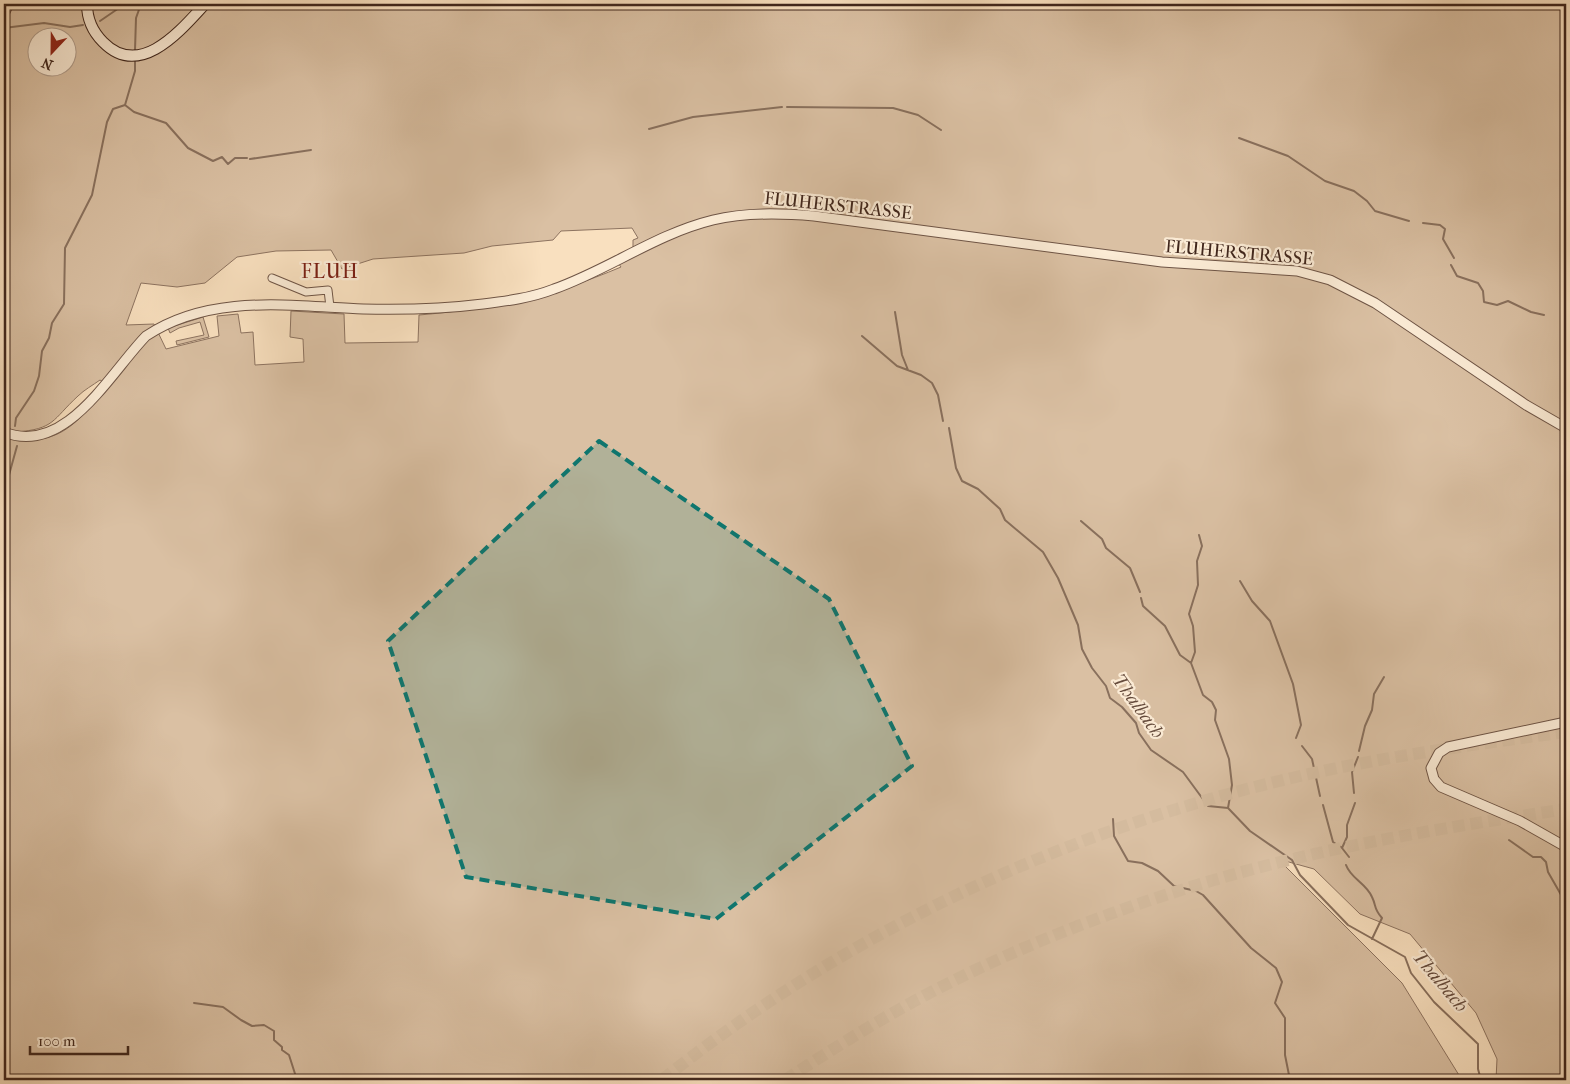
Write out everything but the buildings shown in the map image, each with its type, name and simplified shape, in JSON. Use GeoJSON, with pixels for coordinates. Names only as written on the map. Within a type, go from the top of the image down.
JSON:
{"type":"FeatureCollection","features":[{"type":"Feature","properties":{"kind":"main road"},"geometry":{"type":"LineString","coordinates":[[88,4],[90,24],[95,34],[105,44],[126,54],[150,52],[173,37],[204,4]]}},
{"type":"Feature","properties":{"kind":"street"},"geometry":{"type":"LineString","coordinates":[[4,16],[10,4]]}},
{"type":"Feature","properties":{"kind":"street","name":"FLUHERSTRASSE"},"geometry":{"type":"LineString","coordinates":[[4,432],[17,436],[39,435],[58,429],[69,422],[146,336],[177,320],[208,311],[247,306],[290,304],[330,307],[425,309],[518,299],[554,289],[690,227],[738,215],[789,214],[1162,262],[1280,269],[1319,276],[1352,289],[1375,303],[1526,405],[1566,428]]}},
{"type":"Feature","properties":{"kind":"street"},"geometry":{"type":"LineString","coordinates":[[272,278],[306,292],[328,290],[330,307]]}},
{"type":"Feature","properties":{"kind":"street"},"geometry":{"type":"LineString","coordinates":[[1566,722],[1448,747],[1436,757],[1432,768],[1434,779],[1442,787],[1520,821],[1566,847]]}},
{"type":"Feature","properties":{"kind":"highlighted area"},"geometry":{"type":"Polygon","coordinates":[[[599,441],[829,599],[912,766],[716,919],[466,877],[388,641],[599,441]]]}},
{"type":"Feature","properties":{"kind":"shaded area"},"geometry":{"type":"Polygon","coordinates":[[[4,4],[1566,4],[1566,1080],[1496,1080],[1497,1059],[1476,1013],[1410,934],[1360,914],[1314,869],[1278,859],[1402,983],[1462,1080],[4,1080],[4,4]],[[632,228],[561,231],[553,240],[492,246],[464,253],[373,259],[342,269],[331,250],[276,251],[237,257],[205,283],[177,287],[141,283],[126,325],[154,324],[166,349],[219,336],[217,316],[238,314],[241,333],[253,332],[255,365],[304,362],[303,339],[290,337],[291,311],[344,314],[345,343],[418,342],[419,315],[471,309],[521,300],[571,286],[621,267],[618,263],[633,249],[633,240],[638,238],[632,228]],[[100,380],[80,394],[46,426],[29,431],[16,432],[34,439],[46,438],[67,428],[77,421],[108,385],[100,380]]]}},
{"type":"Feature","properties":{"kind":"shaded area"},"geometry":{"type":"Polygon","coordinates":[[[203,317],[209,337],[177,345],[176,341],[204,335],[200,322],[179,328],[170,333],[168,328],[203,317]]]}},
{"type":"Feature","properties":{"kind":"waterway"},"geometry":{"type":"LineString","coordinates":[[100,21],[119,8],[140,4]]}},
{"type":"Feature","properties":{"kind":"waterway"},"geometry":{"type":"LineString","coordinates":[[135,50],[136,18],[141,4]]}},
{"type":"Feature","properties":{"kind":"waterway"},"geometry":{"type":"LineString","coordinates":[[4,28],[44,23],[70,27],[83,25]]}},
{"type":"Feature","properties":{"kind":"waterway"},"geometry":{"type":"LineString","coordinates":[[15,426],[16,418],[34,391],[39,376],[42,351],[49,338],[52,323],[64,304],[65,248],[92,195],[107,122],[113,109],[125,105],[135,71],[135,60]]}},
{"type":"Feature","properties":{"kind":"waterway"},"geometry":{"type":"LineString","coordinates":[[125,105],[134,112],[166,123],[188,148],[213,161],[222,157],[228,164],[235,158],[247,158]]}},
{"type":"Feature","properties":{"kind":"waterway"},"geometry":{"type":"LineString","coordinates":[[649,129],[693,117],[782,107]]}},
{"type":"Feature","properties":{"kind":"waterway"},"geometry":{"type":"LineString","coordinates":[[787,107],[893,108],[918,115],[941,130]]}},
{"type":"Feature","properties":{"kind":"waterway"},"geometry":{"type":"LineString","coordinates":[[1239,138],[1288,156],[1325,181],[1354,191],[1367,201],[1375,211],[1409,221]]}},
{"type":"Feature","properties":{"kind":"waterway"},"geometry":{"type":"LineString","coordinates":[[250,159],[311,150]]}},
{"type":"Feature","properties":{"kind":"waterway"},"geometry":{"type":"LineString","coordinates":[[1423,223],[1440,225],[1445,229],[1443,239],[1454,258]]}},
{"type":"Feature","properties":{"kind":"waterway"},"geometry":{"type":"LineString","coordinates":[[1451,265],[1457,276],[1478,283],[1483,291],[1484,302],[1497,305],[1508,301],[1531,312],[1544,315]]}},
{"type":"Feature","properties":{"kind":"waterway"},"geometry":{"type":"LineString","coordinates":[[895,312],[902,355],[908,370]]}},
{"type":"Feature","properties":{"kind":"waterway","name":"Thalbach"},"geometry":{"type":"LineString","coordinates":[[862,336],[897,366],[921,375],[932,383],[938,395],[943,421]]}},
{"type":"Feature","properties":{"kind":"waterway","name":"Thalbach"},"geometry":{"type":"LineString","coordinates":[[949,428],[956,468],[962,481],[978,489],[1000,509],[1005,520],[1043,552],[1058,578],[1078,625],[1082,649],[1092,668],[1106,686],[1110,698],[1122,707],[1136,723],[1139,733],[1151,750],[1183,772],[1208,806],[1228,808],[1250,831],[1292,860],[1300,875],[1348,925],[1405,957],[1411,973],[1434,1002],[1478,1044],[1478,1069],[1481,1080]]}},
{"type":"Feature","properties":{"kind":"waterway"},"geometry":{"type":"LineString","coordinates":[[4,493],[17,446]]}},
{"type":"Feature","properties":{"kind":"waterway"},"geometry":{"type":"LineString","coordinates":[[1081,521],[1102,539],[1106,548],[1130,568],[1140,592]]}},
{"type":"Feature","properties":{"kind":"waterway"},"geometry":{"type":"LineString","coordinates":[[1191,663],[1195,652],[1193,626],[1189,614],[1198,585],[1197,561],[1202,546],[1199,535]]}},
{"type":"Feature","properties":{"kind":"waterway"},"geometry":{"type":"LineString","coordinates":[[1240,581],[1252,601],[1270,621],[1293,684],[1301,725],[1296,738]]}},
{"type":"Feature","properties":{"kind":"waterway"},"geometry":{"type":"LineString","coordinates":[[1141,598],[1143,606],[1165,626],[1180,655],[1191,663],[1203,695],[1212,702],[1216,710],[1215,720],[1229,759],[1232,785],[1228,808]]}},
{"type":"Feature","properties":{"kind":"waterway"},"geometry":{"type":"LineString","coordinates":[[1359,751],[1365,726],[1372,710],[1374,694],[1384,677]]}},
{"type":"Feature","properties":{"kind":"waterway"},"geometry":{"type":"LineString","coordinates":[[1302,746],[1312,759],[1320,796]]}},
{"type":"Feature","properties":{"kind":"waterway"},"geometry":{"type":"LineString","coordinates":[[1354,793],[1352,772],[1358,757]]}},
{"type":"Feature","properties":{"kind":"waterway"},"geometry":{"type":"LineString","coordinates":[[1349,857],[1342,848],[1347,837],[1347,825],[1355,803]]}},
{"type":"Feature","properties":{"kind":"waterway"},"geometry":{"type":"LineString","coordinates":[[1323,805],[1333,842],[1342,848]]}},
{"type":"Feature","properties":{"kind":"waterway"},"geometry":{"type":"LineString","coordinates":[[1113,819],[1114,836],[1128,861],[1142,863],[1158,871],[1174,886],[1196,891],[1203,895],[1251,948],[1276,968],[1282,982],[1275,1003],[1285,1018],[1285,1055],[1290,1080]]}},
{"type":"Feature","properties":{"kind":"waterway"},"geometry":{"type":"LineString","coordinates":[[1509,840],[1533,857],[1541,857],[1546,862],[1548,872],[1564,900],[1566,916]]}},
{"type":"Feature","properties":{"kind":"waterway"},"geometry":{"type":"LineString","coordinates":[[1346,865],[1351,874],[1369,892],[1376,910],[1382,918],[1372,939]]}},
{"type":"Feature","properties":{"kind":"waterway"},"geometry":{"type":"LineString","coordinates":[[194,1003],[223,1007],[252,1026],[264,1025],[274,1031],[274,1040],[289,1055],[297,1080]]}},
{"type":"Feature","properties":{"kind":"tunnel"},"geometry":{"type":"LineString","coordinates":[[662,1080],[731,1028],[803,980],[877,936],[954,896],[1033,861],[1113,830],[1195,803],[1350,765],[1566,732]]}},
{"type":"Feature","properties":{"kind":"tunnel"},"geometry":{"type":"LineString","coordinates":[[785,1080],[884,1018],[954,980],[1028,946],[1143,902],[1264,866],[1349,846],[1566,809]]}},
{"type":"Feature","properties":{"kind":"district","name":"FLUH"},"geometry":{"type":"Point","coordinates":[330,271]}}]}
